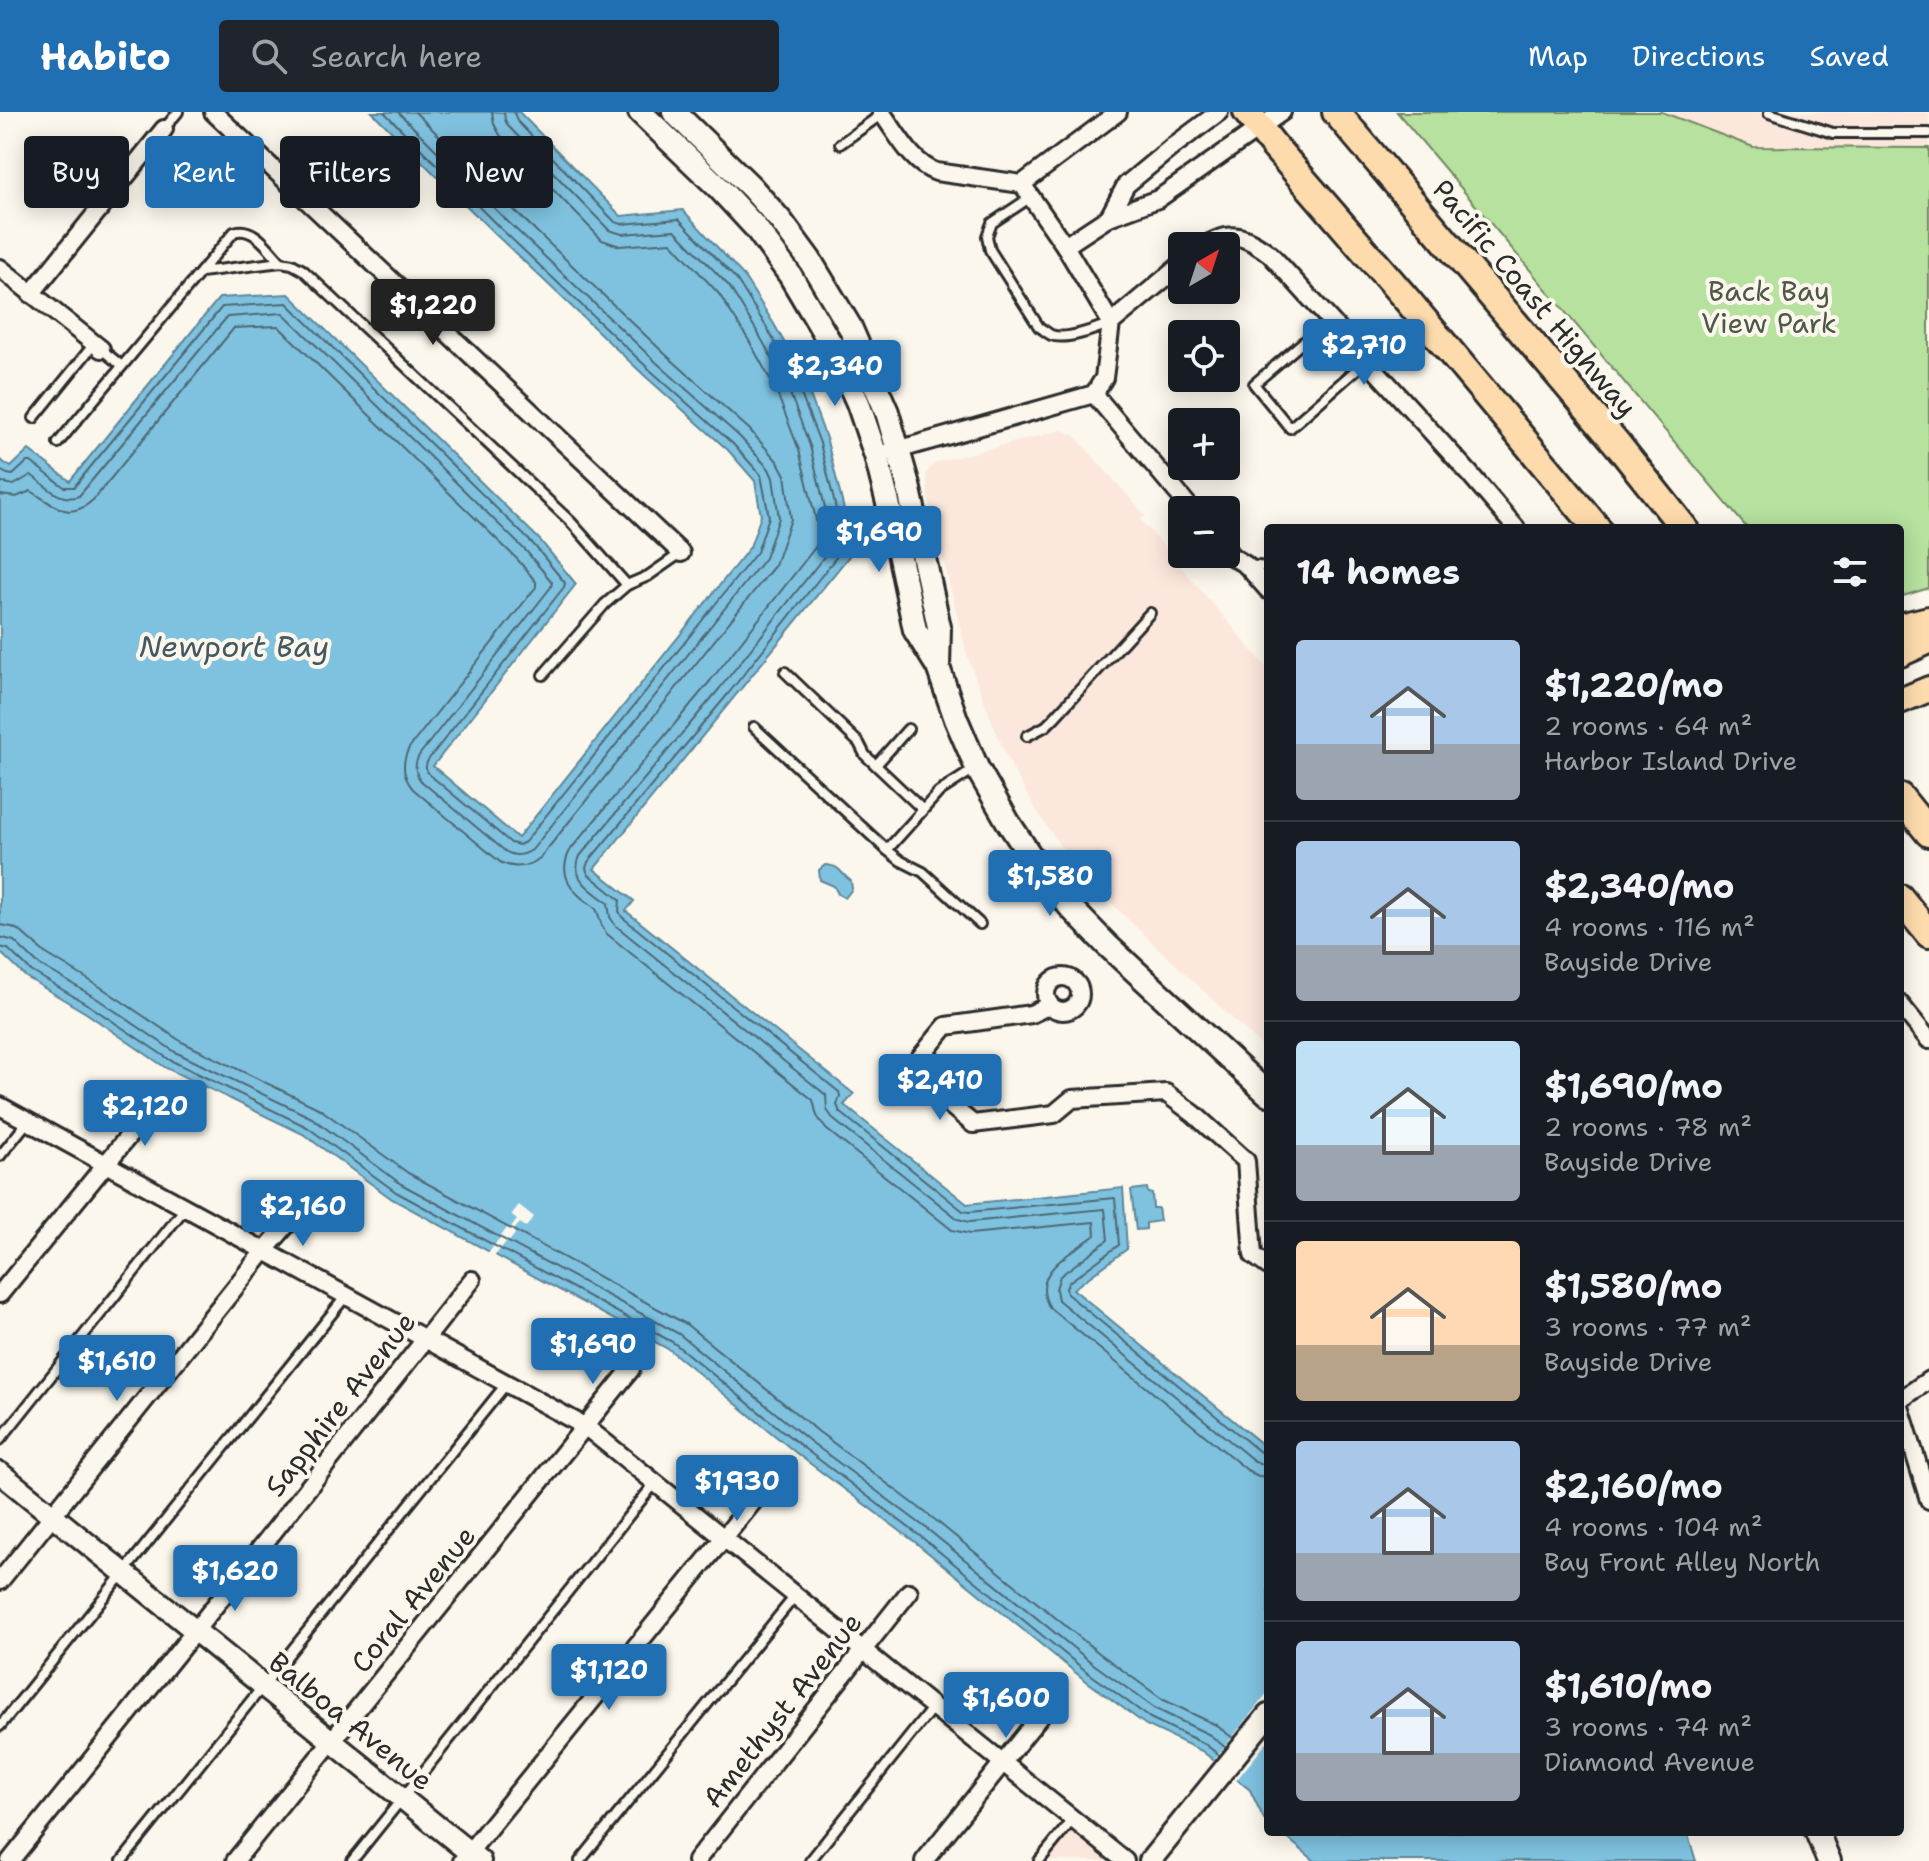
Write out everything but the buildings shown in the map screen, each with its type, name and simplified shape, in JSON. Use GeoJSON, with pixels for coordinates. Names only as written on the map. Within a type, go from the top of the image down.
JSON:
{"type":"FeatureCollection","features":[{"type":"Feature","properties":{"kind":"highway","name":"Pacific Coast Highway"},"geometry":{"type":"LineString","coordinates":[[1336,112],[1608,433],[1681,524]]}},
{"type":"Feature","properties":{"kind":"highway"},"geometry":{"type":"LineString","coordinates":[[1253,120],[1594,524]]}},
{"type":"Feature","properties":{"kind":"highway"},"geometry":{"type":"LineString","coordinates":[[1662,500],[1689,524]]}},
{"type":"Feature","properties":{"kind":"highway"},"geometry":{"type":"LineString","coordinates":[[1904,626],[1929,620]]}},
{"type":"Feature","properties":{"kind":"highway"},"geometry":{"type":"LineString","coordinates":[[1904,802],[1929,833]]}},
{"type":"Feature","properties":{"kind":"highway"},"geometry":{"type":"LineString","coordinates":[[1904,903],[1929,934]]}},
{"type":"Feature","properties":{"kind":"main road"},"geometry":{"type":"LineString","coordinates":[[640,112],[746,217],[790,275],[832,346],[858,403],[876,456],[915,630],[938,667],[977,768],[1008,822],[1037,866],[1071,908],[1264,1090]]}},
{"type":"Feature","properties":{"kind":"main road"},"geometry":{"type":"LineString","coordinates":[[674,112],[751,187],[781,221],[809,259],[850,327],[887,412],[898,450],[939,627],[938,667]]}},
{"type":"Feature","properties":{"kind":"main road"},"geometry":{"type":"LineString","coordinates":[[1904,652],[1929,641]]}},
{"type":"Feature","properties":{"kind":"main road"},"geometry":{"type":"LineString","coordinates":[[1904,699],[1929,689]]}},
{"type":"Feature","properties":{"kind":"main road"},"geometry":{"type":"LineString","coordinates":[[1819,1836],[1829,1861]]}},
{"type":"Feature","properties":{"kind":"street"},"geometry":{"type":"LineString","coordinates":[[213,112],[681,553]]}},
{"type":"Feature","properties":{"kind":"street"},"geometry":{"type":"LineString","coordinates":[[1027,190],[1118,112]]}},
{"type":"Feature","properties":{"kind":"street"},"geometry":{"type":"LineString","coordinates":[[1109,217],[1126,185],[1219,112]]}},
{"type":"Feature","properties":{"kind":"street"},"geometry":{"type":"LineString","coordinates":[[1065,246],[1109,217],[1158,199],[1253,120],[1282,112]]}},
{"type":"Feature","properties":{"kind":"street"},"geometry":{"type":"LineString","coordinates":[[876,456],[1094,394],[1104,378],[1111,323],[1027,190],[925,168],[882,113]]}},
{"type":"Feature","properties":{"kind":"street"},"geometry":{"type":"LineString","coordinates":[[31,294],[164,129]]}},
{"type":"Feature","properties":{"kind":"street"},"geometry":{"type":"LineString","coordinates":[[1240,237],[1252,240],[1270,254],[1513,524]]}},
{"type":"Feature","properties":{"kind":"street"},"geometry":{"type":"LineString","coordinates":[[0,268],[98,346]]}},
{"type":"Feature","properties":{"kind":"street"},"geometry":{"type":"LineString","coordinates":[[1111,323],[1168,276]]}},
{"type":"Feature","properties":{"kind":"street"},"geometry":{"type":"LineString","coordinates":[[1094,394],[1180,496]]}},
{"type":"Feature","properties":{"kind":"street"},"geometry":{"type":"LineString","coordinates":[[1240,561],[1264,585]]}},
{"type":"Feature","properties":{"kind":"street"},"geometry":{"type":"LineString","coordinates":[[1050,1005],[1031,1014],[946,1026],[909,1071],[973,1124],[1054,1114],[1072,1099],[1166,1093],[1246,1161],[1253,1255],[1264,1263]]}},
{"type":"Feature","properties":{"kind":"street"},"geometry":{"type":"LineString","coordinates":[[1904,1009],[1929,1040]]}},
{"type":"Feature","properties":{"kind":"street"},"geometry":{"type":"LineString","coordinates":[[0,1106],[586,1427],[1125,1861]]}},
{"type":"Feature","properties":{"kind":"street"},"geometry":{"type":"LineString","coordinates":[[0,1294],[153,1106]]}},
{"type":"Feature","properties":{"kind":"street"},"geometry":{"type":"LineString","coordinates":[[0,1581],[313,1194]]}},
{"type":"Feature","properties":{"kind":"street","name":"Sapphire Avenue"},"geometry":{"type":"LineString","coordinates":[[10,1861],[472,1280]]}},
{"type":"Feature","properties":{"kind":"street","name":"Coral Avenue"},"geometry":{"type":"LineString","coordinates":[[235,1861],[631,1369]]}},
{"type":"Feature","properties":{"kind":"street"},"geometry":{"type":"LineString","coordinates":[[1904,1397],[1929,1380]]}},
{"type":"Feature","properties":{"kind":"street"},"geometry":{"type":"LineString","coordinates":[[1904,1420],[1929,1500]]}},
{"type":"Feature","properties":{"kind":"street","name":"Balboa Avenue"},"geometry":{"type":"LineString","coordinates":[[0,1473],[403,1799],[471,1858]]}},
{"type":"Feature","properties":{"kind":"street"},"geometry":{"type":"LineString","coordinates":[[471,1858],[769,1482]]}},
{"type":"Feature","properties":{"kind":"street","name":"Amethyst Avenue"},"geometry":{"type":"LineString","coordinates":[[696,1861],[909,1592]]}},
{"type":"Feature","properties":{"kind":"street"},"geometry":{"type":"LineString","coordinates":[[924,1861],[1048,1706]]}},
{"type":"Feature","properties":{"kind":"street"},"geometry":{"type":"LineString","coordinates":[[1150,1861],[1264,1720]]}},
{"type":"Feature","properties":{"kind":"lane"},"geometry":{"type":"LineString","coordinates":[[164,129],[178,112]]}},
{"type":"Feature","properties":{"kind":"lane"},"geometry":{"type":"LineString","coordinates":[[1768,112],[1833,133],[1929,133]]}},
{"type":"Feature","properties":{"kind":"lane"},"geometry":{"type":"LineString","coordinates":[[840,144],[882,113]]}},
{"type":"Feature","properties":{"kind":"lane"},"geometry":{"type":"LineString","coordinates":[[1027,190],[992,223],[987,236],[990,250],[1039,327],[1052,335],[1061,337],[1091,331],[1111,323]]}},
{"type":"Feature","properties":{"kind":"lane"},"geometry":{"type":"LineString","coordinates":[[58,443],[238,230],[255,235],[281,262]]}},
{"type":"Feature","properties":{"kind":"lane"},"geometry":{"type":"LineString","coordinates":[[201,272],[281,262],[303,270],[570,521],[627,585]]}},
{"type":"Feature","properties":{"kind":"lane"},"geometry":{"type":"LineString","coordinates":[[1330,320],[1254,384],[1290,428],[1367,360]]}},
{"type":"Feature","properties":{"kind":"lane"},"geometry":{"type":"LineString","coordinates":[[34,418],[98,346],[122,366]]}},
{"type":"Feature","properties":{"kind":"lane"},"geometry":{"type":"LineString","coordinates":[[543,675],[605,604],[627,585],[648,576],[681,553]]}},
{"type":"Feature","properties":{"kind":"lane"},"geometry":{"type":"LineString","coordinates":[[1246,565],[1264,567]]}},
{"type":"Feature","properties":{"kind":"lane"},"geometry":{"type":"LineString","coordinates":[[1027,736],[1054,718],[1150,613]]}},
{"type":"Feature","properties":{"kind":"lane"},"geometry":{"type":"LineString","coordinates":[[785,672],[923,810]]}},
{"type":"Feature","properties":{"kind":"lane"},"geometry":{"type":"LineString","coordinates":[[754,727],[887,850],[923,872],[980,924]]}},
{"type":"Feature","properties":{"kind":"lane"},"geometry":{"type":"LineString","coordinates":[[876,765],[908,729]]}},
{"type":"Feature","properties":{"kind":"lane"},"geometry":{"type":"LineString","coordinates":[[887,850],[939,792],[977,768]]}},
{"type":"Feature","properties":{"kind":"lane"},"geometry":{"type":"LineString","coordinates":[[0,1156],[29,1120]]}},
{"type":"Feature","properties":{"kind":"lane"},"geometry":{"type":"LineString","coordinates":[[0,1440],[186,1207]]}},
{"type":"Feature","properties":{"kind":"lane"},"geometry":{"type":"LineString","coordinates":[[0,1726],[346,1296]]}},
{"type":"Feature","properties":{"kind":"lane"},"geometry":{"type":"LineString","coordinates":[[122,1861],[507,1383]]}},
{"type":"Feature","properties":{"kind":"lane"},"geometry":{"type":"LineString","coordinates":[[352,1861],[655,1482]]}},
{"type":"Feature","properties":{"kind":"lane"},"geometry":{"type":"LineString","coordinates":[[580,1861],[795,1596]]}},
{"type":"Feature","properties":{"kind":"lane"},"geometry":{"type":"LineString","coordinates":[[810,1861],[933,1707]]}},
{"type":"Feature","properties":{"kind":"lane"},"geometry":{"type":"LineString","coordinates":[[1039,1861],[1073,1819]]}},
{"type":"Feature","properties":{"kind":"shaded area"},"geometry":{"type":"Polygon","coordinates":[[[1662,112],[1929,112],[1929,148],[1753,147],[1662,112]]]}},
{"type":"Feature","properties":{"kind":"shaded area"},"geometry":{"type":"Polygon","coordinates":[[[1062,430],[1074,435],[1145,515],[1141,520],[1168,552],[1168,568],[1182,568],[1264,664],[1264,1048],[1115,907],[1064,851],[1040,816],[1013,770],[967,655],[929,501],[926,474],[934,463],[1062,430]]]}},
{"type":"Feature","properties":{"kind":"shaded area"},"geometry":{"type":"Polygon","coordinates":[[[1074,1826],[1115,1861],[1046,1861],[1074,1826]]]}},
{"type":"Feature","properties":{"kind":"green space","name":"Back Bay View Park"},"geometry":{"type":"Polygon","coordinates":[[[1397,112],[1662,112],[1753,147],[1929,148],[1929,588],[1904,596],[1904,524],[1744,524],[1397,112]]]}},
{"type":"Feature","properties":{"kind":"water","name":"Newport Bay"},"geometry":{"type":"Polygon","coordinates":[[[372,112],[519,112],[543,136],[436,136],[436,175],[420,160],[420,136],[396,136],[372,112]]]}},
{"type":"Feature","properties":{"kind":"water","name":"Newport Bay"},"geometry":{"type":"Polygon","coordinates":[[[553,147],[621,216],[683,210],[743,275],[803,376],[827,441],[854,550],[594,869],[634,901],[626,911],[854,1094],[844,1105],[967,1204],[1123,1188],[1127,1249],[1073,1289],[1264,1446],[1264,1819],[1250,1790],[1202,1751],[1146,1725],[1081,1677],[670,1350],[392,1199],[303,1134],[166,1068],[86,1013],[26,977],[0,952],[0,460],[11,467],[29,450],[70,481],[219,298],[289,294],[540,540],[576,584],[433,766],[518,838],[750,547],[761,516],[755,481],[728,450],[645,376],[469,208],[553,208],[553,147]]]}},
{"type":"Feature","properties":{"kind":"water"},"geometry":{"type":"Polygon","coordinates":[[[825,865],[838,868],[851,881],[852,889],[845,898],[838,894],[834,886],[820,880],[819,870],[825,865]]]}},
{"type":"Feature","properties":{"kind":"water"},"geometry":{"type":"Polygon","coordinates":[[[1147,1188],[1148,1193],[1152,1194],[1153,1208],[1158,1208],[1160,1221],[1146,1223],[1146,1229],[1136,1230],[1131,1190],[1147,1188]]]}},
{"type":"Feature","properties":{"kind":"water"},"geometry":{"type":"Polygon","coordinates":[[[1285,1836],[1688,1836],[1696,1861],[1315,1861],[1285,1836]]]}},
{"type":"Feature","properties":{"kind":"pier"},"geometry":{"type":"Polygon","coordinates":[[[519,1205],[534,1217],[526,1227],[520,1223],[513,1231],[515,1234],[493,1258],[487,1255],[517,1220],[511,1215],[519,1205]]]}},
{"type":"Feature","properties":{"kind":"pier"},"geometry":{"type":"Polygon","coordinates":[[[1264,1697],[1264,1746],[1234,1783],[1211,1764],[1264,1697]]]}}]}
